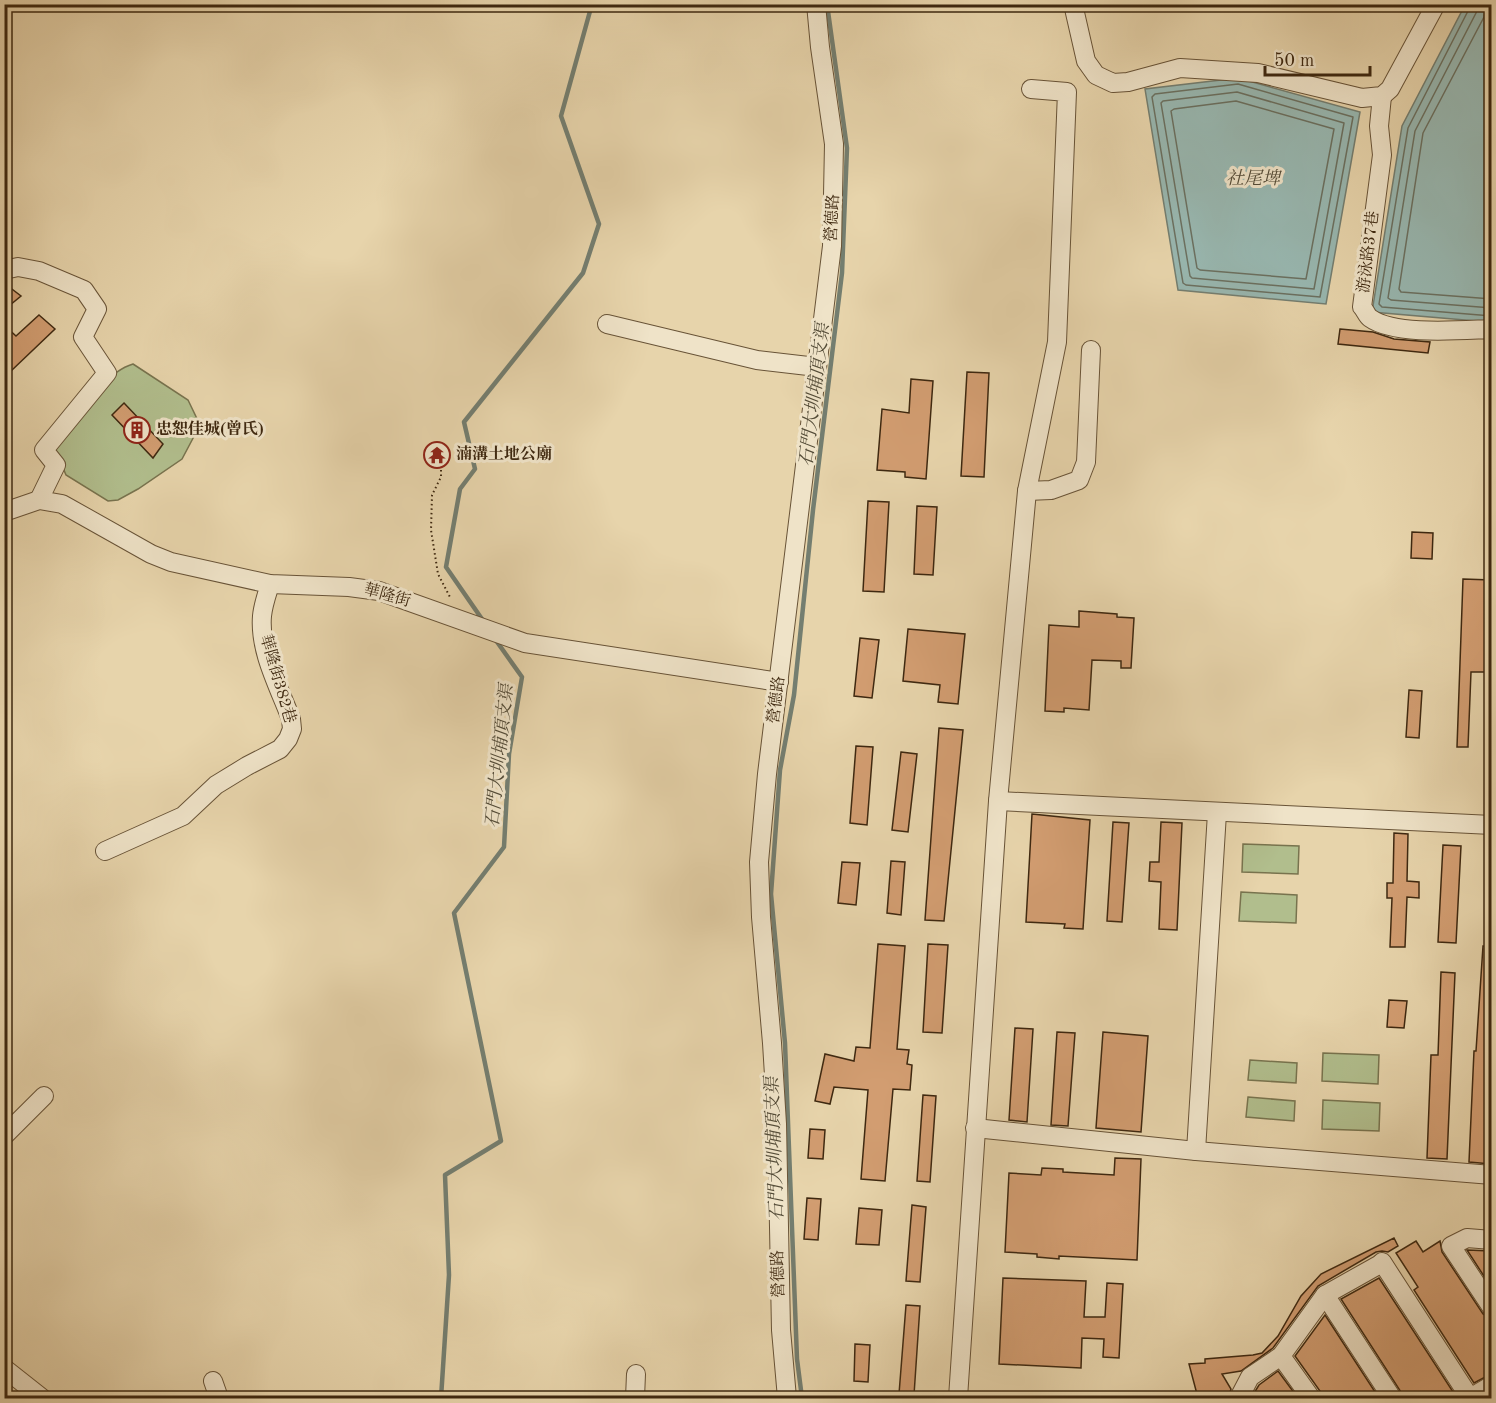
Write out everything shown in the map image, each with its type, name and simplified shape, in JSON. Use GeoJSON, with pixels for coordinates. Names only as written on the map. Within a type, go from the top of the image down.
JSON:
{"type":"FeatureCollection","features":[{"type":"Feature","properties":{"kind":"street","name":"營德路"},"geometry":{"type":"LineString","coordinates":[[787,1398],[779,1289],[777,1124],[759,862],[767,774],[832,246],[834,144],[816,4]]}},
{"type":"Feature","properties":{"kind":"street"},"geometry":{"type":"LineString","coordinates":[[1072,4],[1086,61],[1096,75],[1113,83],[1128,82],[1180,68],[1258,73],[1362,98],[1382,96],[1390,89],[1436,4]]}},
{"type":"Feature","properties":{"kind":"street"},"geometry":{"type":"LineString","coordinates":[[958,1398],[998,801],[1027,491],[1057,342],[1067,92],[1031,89]]}},
{"type":"Feature","properties":{"kind":"street","name":"游泳路37巷"},"geometry":{"type":"LineString","coordinates":[[1382,96],[1379,126],[1382,155],[1362,307],[1369,318],[1392,328],[1491,329]]}},
{"type":"Feature","properties":{"kind":"street"},"geometry":{"type":"LineString","coordinates":[[4,270],[18,267],[39,270],[84,290],[97,309],[83,337],[107,373],[44,450],[56,465],[39,500],[4,512]]}},
{"type":"Feature","properties":{"kind":"street"},"geometry":{"type":"LineString","coordinates":[[607,324],[757,360],[817,367]]}},
{"type":"Feature","properties":{"kind":"street"},"geometry":{"type":"LineString","coordinates":[[1027,491],[1051,490],[1079,480],[1086,462],[1091,350]]}},
{"type":"Feature","properties":{"kind":"street","name":"華隆街"},"geometry":{"type":"LineString","coordinates":[[39,500],[63,504],[151,554],[171,562],[270,584],[349,586],[380,591],[525,643],[779,682]]}},
{"type":"Feature","properties":{"kind":"street","name":"華隆街382巷"},"geometry":{"type":"LineString","coordinates":[[105,851],[183,816],[216,785],[280,749],[288,739],[292,729],[291,719],[271,666],[262,634],[262,614],[270,584]]}},
{"type":"Feature","properties":{"kind":"street"},"geometry":{"type":"LineString","coordinates":[[998,801],[1491,825]]}},
{"type":"Feature","properties":{"kind":"street"},"geometry":{"type":"LineString","coordinates":[[1196,1151],[1216,813]]}},
{"type":"Feature","properties":{"kind":"street"},"geometry":{"type":"LineString","coordinates":[[4,1136],[44,1096]]}},
{"type":"Feature","properties":{"kind":"street"},"geometry":{"type":"LineString","coordinates":[[975,1128],[1196,1151],[1491,1175]]}},
{"type":"Feature","properties":{"kind":"street"},"geometry":{"type":"LineString","coordinates":[[1491,1240],[1467,1239],[1451,1246],[1491,1308]]}},
{"type":"Feature","properties":{"kind":"street"},"geometry":{"type":"LineString","coordinates":[[1239,1398],[1250,1377],[1281,1356],[1324,1295],[1382,1263],[1470,1398],[1491,1385]]}},
{"type":"Feature","properties":{"kind":"street"},"geometry":{"type":"LineString","coordinates":[[1324,1295],[1392,1398]]}},
{"type":"Feature","properties":{"kind":"street"},"geometry":{"type":"LineString","coordinates":[[1281,1356],[1311,1398]]}},
{"type":"Feature","properties":{"kind":"street"},"geometry":{"type":"LineString","coordinates":[[4,1368],[42,1398]]}},
{"type":"Feature","properties":{"kind":"street"},"geometry":{"type":"LineString","coordinates":[[635,1398],[636,1374]]}},
{"type":"Feature","properties":{"kind":"path"},"geometry":{"type":"LineString","coordinates":[[441,470],[441,477],[432,495],[433,552],[438,574],[453,604]]}},
{"type":"Feature","properties":{"kind":"green space"},"geometry":{"type":"Polygon","coordinates":[[[133,364],[188,400],[200,425],[182,459],[138,489],[118,500],[108,501],[66,475],[54,446],[100,387],[110,377],[133,364]]]}},
{"type":"Feature","properties":{"kind":"green space"},"geometry":{"type":"Polygon","coordinates":[[[1243,844],[1299,846],[1298,874],[1242,872],[1243,844]]]}},
{"type":"Feature","properties":{"kind":"green space"},"geometry":{"type":"Polygon","coordinates":[[[1241,892],[1297,895],[1296,923],[1239,921],[1241,892]]]}},
{"type":"Feature","properties":{"kind":"green space"},"geometry":{"type":"Polygon","coordinates":[[[1323,1053],[1379,1055],[1378,1084],[1322,1081],[1323,1053]]]}},
{"type":"Feature","properties":{"kind":"green space"},"geometry":{"type":"Polygon","coordinates":[[[1250,1060],[1297,1063],[1296,1083],[1248,1080],[1250,1060]]]}},
{"type":"Feature","properties":{"kind":"green space"},"geometry":{"type":"Polygon","coordinates":[[[1248,1097],[1295,1101],[1294,1121],[1246,1117],[1248,1097]]]}},
{"type":"Feature","properties":{"kind":"green space"},"geometry":{"type":"Polygon","coordinates":[[[1323,1100],[1380,1103],[1379,1131],[1322,1129],[1323,1100]]]}},
{"type":"Feature","properties":{"kind":"water"},"geometry":{"type":"Polygon","coordinates":[[[1465,5],[1491,5],[1491,321],[1372,312],[1402,126],[1465,5]]]}},
{"type":"Feature","properties":{"kind":"water","name":"社尾埤"},"geometry":{"type":"Polygon","coordinates":[[[1238,78],[1360,112],[1326,304],[1178,290],[1145,89],[1238,78]]]}},
{"type":"Feature","properties":{"kind":"building"},"geometry":{"type":"Polygon","coordinates":[[[4,283],[21,296],[4,310],[4,283]]]}},
{"type":"Feature","properties":{"kind":"building"},"geometry":{"type":"Polygon","coordinates":[[[39,315],[55,329],[11,371],[4,364],[4,325],[16,336],[39,315]]]}},
{"type":"Feature","properties":{"kind":"building"},"geometry":{"type":"Polygon","coordinates":[[[1340,329],[1373,332],[1394,339],[1430,342],[1428,353],[1338,344],[1340,329]]]}},
{"type":"Feature","properties":{"kind":"building"},"geometry":{"type":"Polygon","coordinates":[[[967,372],[989,373],[984,477],[961,476],[967,372]]]}},
{"type":"Feature","properties":{"kind":"building"},"geometry":{"type":"Polygon","coordinates":[[[911,379],[933,381],[926,479],[905,477],[905,472],[877,470],[882,409],[909,413],[911,379]]]}},
{"type":"Feature","properties":{"kind":"building","name":"忠恕佳城(曾氏)"},"geometry":{"type":"Polygon","coordinates":[[[124,403],[163,444],[153,458],[112,415],[124,403]]]}},
{"type":"Feature","properties":{"kind":"building"},"geometry":{"type":"Polygon","coordinates":[[[868,501],[889,502],[884,592],[863,591],[868,501]]]}},
{"type":"Feature","properties":{"kind":"building"},"geometry":{"type":"Polygon","coordinates":[[[917,506],[937,507],[933,575],[914,574],[917,506]]]}},
{"type":"Feature","properties":{"kind":"building"},"geometry":{"type":"Polygon","coordinates":[[[1412,532],[1433,533],[1432,559],[1411,558],[1412,532]]]}},
{"type":"Feature","properties":{"kind":"building"},"geometry":{"type":"Polygon","coordinates":[[[1463,579],[1491,580],[1491,672],[1471,672],[1468,747],[1457,747],[1463,579]]]}},
{"type":"Feature","properties":{"kind":"building"},"geometry":{"type":"Polygon","coordinates":[[[1079,611],[1117,614],[1117,617],[1134,618],[1131,668],[1121,668],[1121,661],[1092,660],[1089,710],[1064,708],[1064,712],[1045,711],[1049,625],[1079,627],[1079,611]]]}},
{"type":"Feature","properties":{"kind":"building"},"geometry":{"type":"Polygon","coordinates":[[[908,629],[965,634],[958,704],[938,702],[940,685],[903,681],[908,629]]]}},
{"type":"Feature","properties":{"kind":"building"},"geometry":{"type":"Polygon","coordinates":[[[860,638],[879,640],[872,698],[854,696],[860,638]]]}},
{"type":"Feature","properties":{"kind":"building"},"geometry":{"type":"Polygon","coordinates":[[[1409,690],[1422,691],[1419,738],[1406,737],[1409,690]]]}},
{"type":"Feature","properties":{"kind":"building"},"geometry":{"type":"Polygon","coordinates":[[[939,728],[963,730],[944,921],[925,920],[939,728]]]}},
{"type":"Feature","properties":{"kind":"building"},"geometry":{"type":"Polygon","coordinates":[[[856,746],[873,747],[867,825],[850,823],[856,746]]]}},
{"type":"Feature","properties":{"kind":"building"},"geometry":{"type":"Polygon","coordinates":[[[901,752],[917,754],[908,832],[892,830],[901,752]]]}},
{"type":"Feature","properties":{"kind":"building"},"geometry":{"type":"Polygon","coordinates":[[[1032,814],[1090,820],[1083,929],[1064,928],[1065,924],[1026,922],[1032,814]]]}},
{"type":"Feature","properties":{"kind":"building"},"geometry":{"type":"Polygon","coordinates":[[[1113,822],[1129,823],[1122,922],[1107,921],[1113,822]]]}},
{"type":"Feature","properties":{"kind":"building"},"geometry":{"type":"Polygon","coordinates":[[[1161,822],[1182,823],[1177,930],[1159,929],[1161,882],[1149,881],[1150,862],[1159,862],[1161,822]]]}},
{"type":"Feature","properties":{"kind":"building"},"geometry":{"type":"Polygon","coordinates":[[[1394,833],[1408,834],[1407,881],[1419,882],[1419,898],[1407,897],[1405,947],[1390,947],[1392,898],[1387,898],[1387,883],[1393,883],[1394,833]]]}},
{"type":"Feature","properties":{"kind":"building"},"geometry":{"type":"Polygon","coordinates":[[[1443,845],[1461,846],[1456,943],[1438,942],[1443,845]]]}},
{"type":"Feature","properties":{"kind":"building"},"geometry":{"type":"Polygon","coordinates":[[[891,861],[905,862],[901,915],[887,913],[891,861]]]}},
{"type":"Feature","properties":{"kind":"building"},"geometry":{"type":"Polygon","coordinates":[[[842,862],[860,863],[856,905],[838,903],[842,862]]]}},
{"type":"Feature","properties":{"kind":"building"},"geometry":{"type":"Polygon","coordinates":[[[878,944],[905,946],[897,1049],[909,1050],[907,1064],[912,1065],[910,1090],[893,1089],[885,1181],[861,1179],[868,1090],[834,1087],[830,1104],[815,1101],[825,1054],[854,1061],[856,1047],[870,1048],[878,944]]]}},
{"type":"Feature","properties":{"kind":"building"},"geometry":{"type":"Polygon","coordinates":[[[928,944],[948,945],[942,1033],[923,1032],[928,944]]]}},
{"type":"Feature","properties":{"kind":"building"},"geometry":{"type":"Polygon","coordinates":[[[1483,946],[1491,947],[1489,1052],[1491,1052],[1491,1164],[1469,1162],[1474,1051],[1476,1051],[1483,946]]]}},
{"type":"Feature","properties":{"kind":"building"},"geometry":{"type":"Polygon","coordinates":[[[1441,972],[1455,973],[1447,1159],[1427,1158],[1431,1055],[1438,1055],[1441,972]]]}},
{"type":"Feature","properties":{"kind":"building"},"geometry":{"type":"Polygon","coordinates":[[[1389,1000],[1407,1001],[1404,1028],[1387,1027],[1389,1000]]]}},
{"type":"Feature","properties":{"kind":"building"},"geometry":{"type":"Polygon","coordinates":[[[1015,1028],[1033,1029],[1027,1122],[1009,1120],[1015,1028]]]}},
{"type":"Feature","properties":{"kind":"building"},"geometry":{"type":"Polygon","coordinates":[[[1057,1032],[1075,1033],[1068,1126],[1051,1125],[1057,1032]]]}},
{"type":"Feature","properties":{"kind":"building"},"geometry":{"type":"Polygon","coordinates":[[[1103,1032],[1148,1036],[1141,1132],[1096,1128],[1103,1032]]]}},
{"type":"Feature","properties":{"kind":"building"},"geometry":{"type":"Polygon","coordinates":[[[923,1095],[936,1096],[930,1182],[917,1181],[923,1095]]]}},
{"type":"Feature","properties":{"kind":"building"},"geometry":{"type":"Polygon","coordinates":[[[810,1129],[825,1130],[823,1159],[808,1158],[810,1129]]]}},
{"type":"Feature","properties":{"kind":"building"},"geometry":{"type":"Polygon","coordinates":[[[1115,1158],[1141,1159],[1137,1260],[1059,1256],[1059,1259],[1037,1257],[1037,1254],[1005,1252],[1009,1173],[1041,1175],[1042,1168],[1063,1169],[1063,1172],[1114,1175],[1115,1158]]]}},
{"type":"Feature","properties":{"kind":"building"},"geometry":{"type":"Polygon","coordinates":[[[807,1198],[821,1199],[818,1240],[804,1239],[807,1198]]]}},
{"type":"Feature","properties":{"kind":"building"},"geometry":{"type":"Polygon","coordinates":[[[912,1205],[926,1207],[920,1282],[906,1281],[912,1205]]]}},
{"type":"Feature","properties":{"kind":"building"},"geometry":{"type":"Polygon","coordinates":[[[859,1208],[882,1210],[879,1245],[856,1244],[859,1208]]]}},
{"type":"Feature","properties":{"kind":"building"},"geometry":{"type":"Polygon","coordinates":[[[1394,1238],[1398,1246],[1388,1252],[1376,1252],[1318,1286],[1273,1348],[1241,1371],[1222,1374],[1231,1389],[1228,1398],[1198,1398],[1189,1364],[1205,1363],[1205,1359],[1262,1353],[1278,1336],[1301,1296],[1321,1274],[1394,1238]]]}},
{"type":"Feature","properties":{"kind":"building"},"geometry":{"type":"Polygon","coordinates":[[[1416,1241],[1423,1252],[1440,1241],[1442,1252],[1483,1314],[1491,1319],[1491,1374],[1474,1383],[1414,1290],[1418,1287],[1396,1253],[1416,1241]]]}},
{"type":"Feature","properties":{"kind":"building"},"geometry":{"type":"Polygon","coordinates":[[[1467,1250],[1491,1251],[1491,1287],[1467,1250]]]}},
{"type":"Feature","properties":{"kind":"building"},"geometry":{"type":"Polygon","coordinates":[[[1003,1278],[1086,1281],[1084,1317],[1105,1317],[1107,1283],[1123,1284],[1119,1358],[1103,1357],[1104,1339],[1082,1338],[1081,1368],[999,1364],[1003,1278]]]}},
{"type":"Feature","properties":{"kind":"building"},"geometry":{"type":"Polygon","coordinates":[[[1379,1278],[1457,1398],[1403,1398],[1341,1299],[1379,1278]]]}},
{"type":"Feature","properties":{"kind":"building"},"geometry":{"type":"Polygon","coordinates":[[[906,1305],[920,1306],[914,1395],[899,1394],[906,1305]]]}},
{"type":"Feature","properties":{"kind":"building"},"geometry":{"type":"Polygon","coordinates":[[[1325,1315],[1379,1398],[1322,1398],[1320,1391],[1295,1356],[1325,1315]]]}},
{"type":"Feature","properties":{"kind":"building"},"geometry":{"type":"Polygon","coordinates":[[[855,1344],[870,1345],[868,1382],[854,1381],[855,1344]]]}},
{"type":"Feature","properties":{"kind":"building"},"geometry":{"type":"Polygon","coordinates":[[[1278,1371],[1298,1398],[1251,1398],[1259,1385],[1278,1371]]]}},
{"type":"Feature","properties":{"kind":"waterway","name":"石門大圳埔頂支渠"},"geometry":{"type":"LineString","coordinates":[[484,622],[446,567],[460,489],[475,469],[464,422],[583,273],[599,224],[561,116],[592,4]]}},
{"type":"Feature","properties":{"kind":"waterway","name":"石門大圳埔頂支渠"},"geometry":{"type":"LineString","coordinates":[[802,1398],[797,1359],[785,1043],[771,894],[780,770],[794,695],[813,510],[842,273],[847,148],[827,4]]}},
{"type":"Feature","properties":{"kind":"waterway","name":"石門大圳埔頂支渠"},"geometry":{"type":"LineString","coordinates":[[441,1398],[449,1275],[445,1175],[501,1141],[454,913],[504,847],[509,754],[522,677],[495,639]]}},
{"type":"Feature","properties":{"kind":"place","name":"忠恕佳城(曾氏)"},"geometry":{"type":"Point","coordinates":[137,430]}},
{"type":"Feature","properties":{"kind":"place","name":"湳溝土地公廟"},"geometry":{"type":"Point","coordinates":[437,455]}}]}
